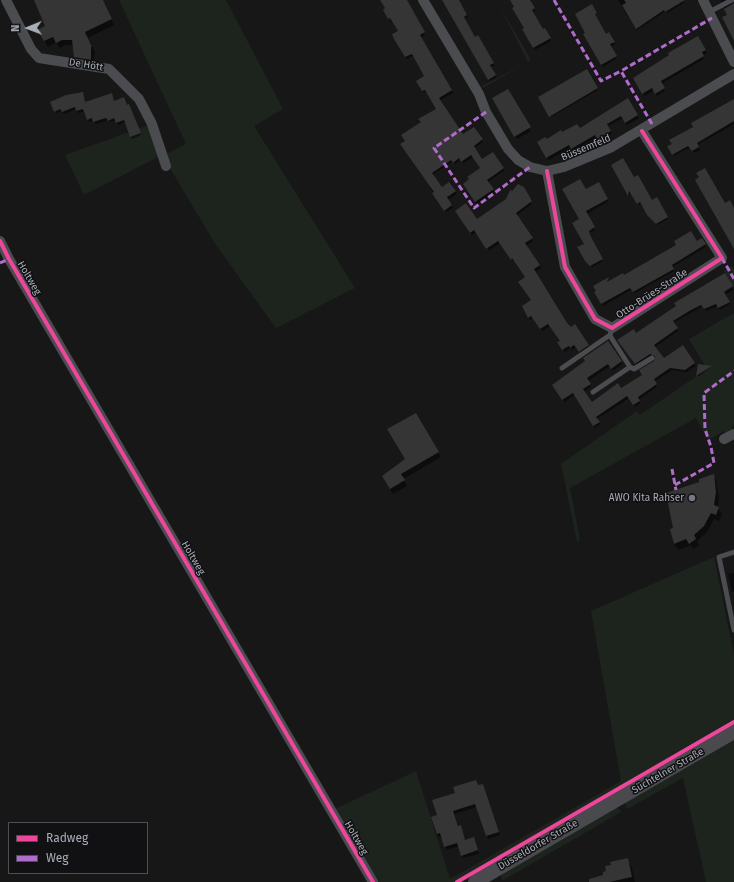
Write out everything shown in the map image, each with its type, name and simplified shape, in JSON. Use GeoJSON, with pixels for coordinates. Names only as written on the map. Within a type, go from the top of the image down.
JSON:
{"type":"FeatureCollection","features":[{"type":"Feature","properties":{"kind":"main road","name":"Süchtelner Straße"},"geometry":{"type":"LineString","coordinates":[[601,809],[734,732]]}},
{"type":"Feature","properties":{"kind":"main road","name":"Düsseldorfer Straße"},"geometry":{"type":"LineString","coordinates":[[475,882],[601,809]]}},
{"type":"Feature","properties":{"kind":"street","name":"De Hött"},"geometry":{"type":"LineString","coordinates":[[6,0],[31,49],[40,58],[109,69],[139,99],[152,124],[166,166]]}},
{"type":"Feature","properties":{"kind":"street"},"geometry":{"type":"LineString","coordinates":[[423,0],[479,94],[486,112],[508,148],[518,160],[530,166],[547,171]]}},
{"type":"Feature","properties":{"kind":"street"},"geometry":{"type":"LineString","coordinates":[[703,0],[734,62]]}},
{"type":"Feature","properties":{"kind":"street","name":"Büssemfeld"},"geometry":{"type":"LineString","coordinates":[[547,171],[564,167],[610,148],[734,74]]}},
{"type":"Feature","properties":{"kind":"street","name":"Otto-Brües-Straße"},"geometry":{"type":"LineString","coordinates":[[547,171],[565,267],[595,319],[611,331],[722,258],[642,130]]}},
{"type":"Feature","properties":{"kind":"street","name":"Holtweg"},"geometry":{"type":"LineString","coordinates":[[0,241],[8,259],[373,882]]}},
{"type":"Feature","properties":{"kind":"street"},"geometry":{"type":"LineString","coordinates":[[724,439],[734,434]]}},
{"type":"Feature","properties":{"kind":"lane"},"geometry":{"type":"LineString","coordinates":[[709,12],[732,0]]}},
{"type":"Feature","properties":{"kind":"lane"},"geometry":{"type":"LineString","coordinates":[[562,368],[611,331],[630,367]]}},
{"type":"Feature","properties":{"kind":"lane"},"geometry":{"type":"LineString","coordinates":[[594,392],[630,367],[634,369],[652,358]]}},
{"type":"Feature","properties":{"kind":"lane"},"geometry":{"type":"LineString","coordinates":[[734,552],[719,557],[734,630]]}},
{"type":"Feature","properties":{"kind":"shaded area"},"geometry":{"type":"Polygon","coordinates":[[[119,0],[226,0],[283,109],[254,126],[355,288],[276,328],[216,245],[171,170],[166,154],[186,144],[119,0]]]}},
{"type":"Feature","properties":{"kind":"shaded area"},"geometry":{"type":"Polygon","coordinates":[[[498,3],[531,60],[528,62],[498,3]]]}},
{"type":"Feature","properties":{"kind":"shaded area"},"geometry":{"type":"Polygon","coordinates":[[[528,62],[483,88],[482,86],[528,62]]]}},
{"type":"Feature","properties":{"kind":"shaded area"},"geometry":{"type":"Polygon","coordinates":[[[149,125],[160,156],[84,195],[65,155],[149,125]]]}},
{"type":"Feature","properties":{"kind":"shaded area"},"geometry":{"type":"Polygon","coordinates":[[[732,266],[734,270],[734,288],[724,271],[732,266]]]}},
{"type":"Feature","properties":{"kind":"shaded area"},"geometry":{"type":"Polygon","coordinates":[[[734,313],[734,425],[731,427],[733,430],[726,434],[724,431],[708,440],[696,418],[570,488],[580,540],[577,542],[561,464],[637,411],[640,415],[707,369],[689,339],[734,313]]]}},
{"type":"Feature","properties":{"kind":"shaded area"},"geometry":{"type":"Polygon","coordinates":[[[714,557],[734,655],[734,727],[463,882],[375,882],[335,809],[416,771],[450,879],[621,781],[591,611],[714,557]]]}},
{"type":"Feature","properties":{"kind":"shaded area"},"geometry":{"type":"Polygon","coordinates":[[[734,740],[734,882],[706,882],[683,778],[627,809],[625,803],[734,740]]]}},
{"type":"Feature","properties":{"kind":"shaded area"},"geometry":{"type":"Polygon","coordinates":[[[618,807],[621,812],[502,881],[501,874],[618,807]]]}},
{"type":"Feature","properties":{"kind":"building"},"geometry":{"type":"Polygon","coordinates":[[[34,0],[103,0],[112,19],[85,32],[92,47],[91,60],[74,57],[72,40],[62,40],[56,43],[53,37],[44,41],[37,30],[45,26],[34,0]]]}},
{"type":"Feature","properties":{"kind":"building"},"geometry":{"type":"Polygon","coordinates":[[[380,0],[407,0],[425,32],[420,35],[452,90],[439,98],[463,134],[474,127],[483,139],[474,146],[482,159],[493,152],[504,168],[487,180],[494,189],[475,202],[463,184],[469,179],[467,177],[480,168],[471,155],[461,162],[459,158],[453,163],[451,160],[432,173],[442,187],[449,182],[456,191],[447,197],[452,205],[444,211],[432,193],[434,192],[400,144],[405,141],[401,135],[421,122],[418,119],[436,109],[425,90],[422,91],[416,81],[424,76],[412,54],[405,57],[394,39],[392,34],[398,31],[390,18],[388,19],[383,10],[385,8],[380,0]]]}},
{"type":"Feature","properties":{"kind":"building"},"geometry":{"type":"Polygon","coordinates":[[[442,0],[459,0],[467,15],[464,17],[475,37],[478,35],[494,63],[490,65],[496,75],[488,80],[442,0]]]}},
{"type":"Feature","properties":{"kind":"building"},"geometry":{"type":"Polygon","coordinates":[[[510,0],[530,0],[535,8],[532,10],[543,29],[545,28],[551,38],[533,48],[522,29],[524,28],[512,8],[514,7],[510,0]]]}},
{"type":"Feature","properties":{"kind":"building"},"geometry":{"type":"Polygon","coordinates":[[[624,0],[685,0],[665,12],[664,10],[636,29],[622,5],[626,3],[624,0]]]}},
{"type":"Feature","properties":{"kind":"building"},"geometry":{"type":"Polygon","coordinates":[[[734,3],[734,41],[722,17],[727,15],[724,9],[734,3]]]}},
{"type":"Feature","properties":{"kind":"building"},"geometry":{"type":"Polygon","coordinates":[[[592,4],[597,13],[595,14],[606,34],[609,32],[615,42],[610,44],[617,56],[601,65],[583,34],[585,33],[575,14],[592,4]]]}},
{"type":"Feature","properties":{"kind":"building"},"geometry":{"type":"Polygon","coordinates":[[[698,36],[706,50],[702,52],[704,56],[661,81],[665,88],[655,94],[652,88],[642,94],[633,78],[669,55],[668,53],[698,36]]]}},
{"type":"Feature","properties":{"kind":"building"},"geometry":{"type":"Polygon","coordinates":[[[587,69],[598,88],[549,117],[538,97],[587,69]]]}},
{"type":"Feature","properties":{"kind":"building"},"geometry":{"type":"Polygon","coordinates":[[[508,89],[531,127],[514,137],[492,98],[508,89]]]}},
{"type":"Feature","properties":{"kind":"building"},"geometry":{"type":"Polygon","coordinates":[[[83,92],[85,102],[112,93],[114,101],[124,97],[127,105],[129,104],[141,133],[130,137],[124,120],[116,123],[114,118],[108,121],[106,118],[93,122],[92,118],[87,120],[83,109],[76,111],[75,107],[62,112],[60,109],[54,112],[50,102],[66,95],[83,92]]]}},
{"type":"Feature","properties":{"kind":"building"},"geometry":{"type":"Polygon","coordinates":[[[628,98],[638,115],[625,123],[621,116],[607,124],[611,131],[597,139],[595,135],[571,149],[569,145],[546,158],[537,142],[545,137],[547,139],[561,130],[562,132],[577,124],[580,128],[628,98]]]}},
{"type":"Feature","properties":{"kind":"building"},"geometry":{"type":"Polygon","coordinates":[[[734,99],[734,121],[697,143],[699,147],[692,151],[688,146],[672,155],[667,146],[672,144],[669,140],[693,127],[691,123],[734,99]]]}},
{"type":"Feature","properties":{"kind":"building"},"geometry":{"type":"Polygon","coordinates":[[[623,158],[634,177],[638,175],[652,200],[657,197],[668,217],[656,224],[647,215],[640,202],[637,204],[629,191],[628,196],[611,165],[623,158]]]}},
{"type":"Feature","properties":{"kind":"building"},"geometry":{"type":"Polygon","coordinates":[[[705,168],[725,203],[730,200],[734,208],[734,249],[695,180],[699,177],[696,173],[705,168]]]}},
{"type":"Feature","properties":{"kind":"building"},"geometry":{"type":"Polygon","coordinates":[[[580,179],[586,189],[599,182],[608,199],[586,211],[595,227],[589,231],[590,235],[603,259],[590,266],[585,261],[577,247],[584,244],[572,223],[579,219],[562,189],[580,179]]]}},
{"type":"Feature","properties":{"kind":"building"},"geometry":{"type":"Polygon","coordinates":[[[518,184],[524,187],[532,201],[516,213],[533,238],[525,243],[540,265],[534,269],[567,323],[571,327],[575,324],[589,345],[579,352],[574,345],[570,348],[569,346],[562,350],[557,342],[560,341],[548,324],[540,329],[531,316],[528,318],[522,306],[531,300],[518,282],[525,277],[498,241],[486,249],[474,230],[470,233],[455,211],[466,203],[477,219],[506,199],[510,190],[512,191],[518,184]]]}},
{"type":"Feature","properties":{"kind":"building"},"geometry":{"type":"Polygon","coordinates":[[[691,231],[697,241],[702,238],[706,244],[672,265],[674,269],[633,292],[630,288],[601,304],[594,292],[596,291],[593,286],[609,277],[607,282],[623,273],[624,275],[676,245],[674,241],[691,231]]]}},
{"type":"Feature","properties":{"kind":"building"},"geometry":{"type":"Polygon","coordinates":[[[725,273],[733,286],[724,292],[730,302],[718,308],[716,304],[704,309],[701,305],[691,310],[673,321],[678,328],[654,345],[664,358],[683,345],[695,363],[685,370],[670,368],[654,379],[657,384],[638,397],[640,401],[633,405],[627,396],[596,417],[600,422],[593,426],[573,393],[562,400],[552,385],[585,361],[583,358],[608,341],[622,361],[611,369],[608,364],[587,378],[591,384],[583,389],[592,402],[618,383],[621,388],[642,375],[639,370],[654,361],[655,356],[650,354],[635,364],[617,340],[634,329],[636,333],[676,306],[674,303],[725,273]]]}},
{"type":"Feature","properties":{"kind":"building"},"geometry":{"type":"Polygon","coordinates":[[[698,364],[712,366],[696,376],[698,364]]]}},
{"type":"Feature","properties":{"kind":"building"},"geometry":{"type":"Polygon","coordinates":[[[416,413],[439,452],[401,474],[405,480],[390,489],[382,476],[405,459],[387,429],[416,413]]]}},
{"type":"Feature","properties":{"kind":"building"},"geometry":{"type":"Polygon","coordinates":[[[714,474],[716,492],[714,505],[719,507],[716,515],[711,513],[704,526],[694,535],[696,539],[689,544],[686,539],[674,544],[670,529],[673,528],[666,493],[699,482],[699,479],[714,474]]]}},
{"type":"Feature","properties":{"kind":"building"},"geometry":{"type":"Polygon","coordinates":[[[476,780],[478,785],[483,784],[499,832],[486,836],[475,804],[453,811],[458,826],[461,825],[465,840],[474,837],[478,850],[461,856],[457,843],[444,847],[440,833],[437,834],[431,817],[437,815],[432,800],[455,793],[453,787],[476,780]]]}},
{"type":"Feature","properties":{"kind":"building"},"geometry":{"type":"Polygon","coordinates":[[[628,858],[632,877],[609,882],[589,882],[589,879],[603,875],[603,872],[606,871],[605,866],[611,865],[610,862],[628,858]]]}},
{"type":"Feature","properties":{"kind":"marked path"},"geometry":{"type":"LineString","coordinates":[[554,0],[601,81],[621,71]]}},
{"type":"Feature","properties":{"kind":"marked path"},"geometry":{"type":"LineString","coordinates":[[652,124],[621,71],[712,18]]}},
{"type":"Feature","properties":{"kind":"marked path"},"geometry":{"type":"LineString","coordinates":[[486,112],[434,148],[474,208],[530,167]]}},
{"type":"Feature","properties":{"kind":"marked path"},"geometry":{"type":"LineString","coordinates":[[722,258],[734,279]]}},
{"type":"Feature","properties":{"kind":"marked path"},"geometry":{"type":"LineString","coordinates":[[0,263],[9,259]]}},
{"type":"Feature","properties":{"kind":"marked path"},"geometry":{"type":"LineString","coordinates":[[675,485],[714,463],[705,429],[704,393],[734,371]]}},
{"type":"Feature","properties":{"kind":"marked path"},"geometry":{"type":"LineString","coordinates":[[672,469],[676,490]]}},
{"type":"Feature","properties":{"kind":"cycle path"},"geometry":{"type":"LineString","coordinates":[[547,171],[565,267],[595,319],[612,328],[722,258],[642,131]]}},
{"type":"Feature","properties":{"kind":"cycle path"},"geometry":{"type":"LineString","coordinates":[[0,241],[9,259],[373,882]]}},
{"type":"Feature","properties":{"kind":"cycle path"},"geometry":{"type":"LineString","coordinates":[[457,882],[734,722]]}},
{"type":"Feature","properties":{"kind":"place","name":"AWO Kita Rahser"},"geometry":{"type":"Point","coordinates":[692,498]}}]}
